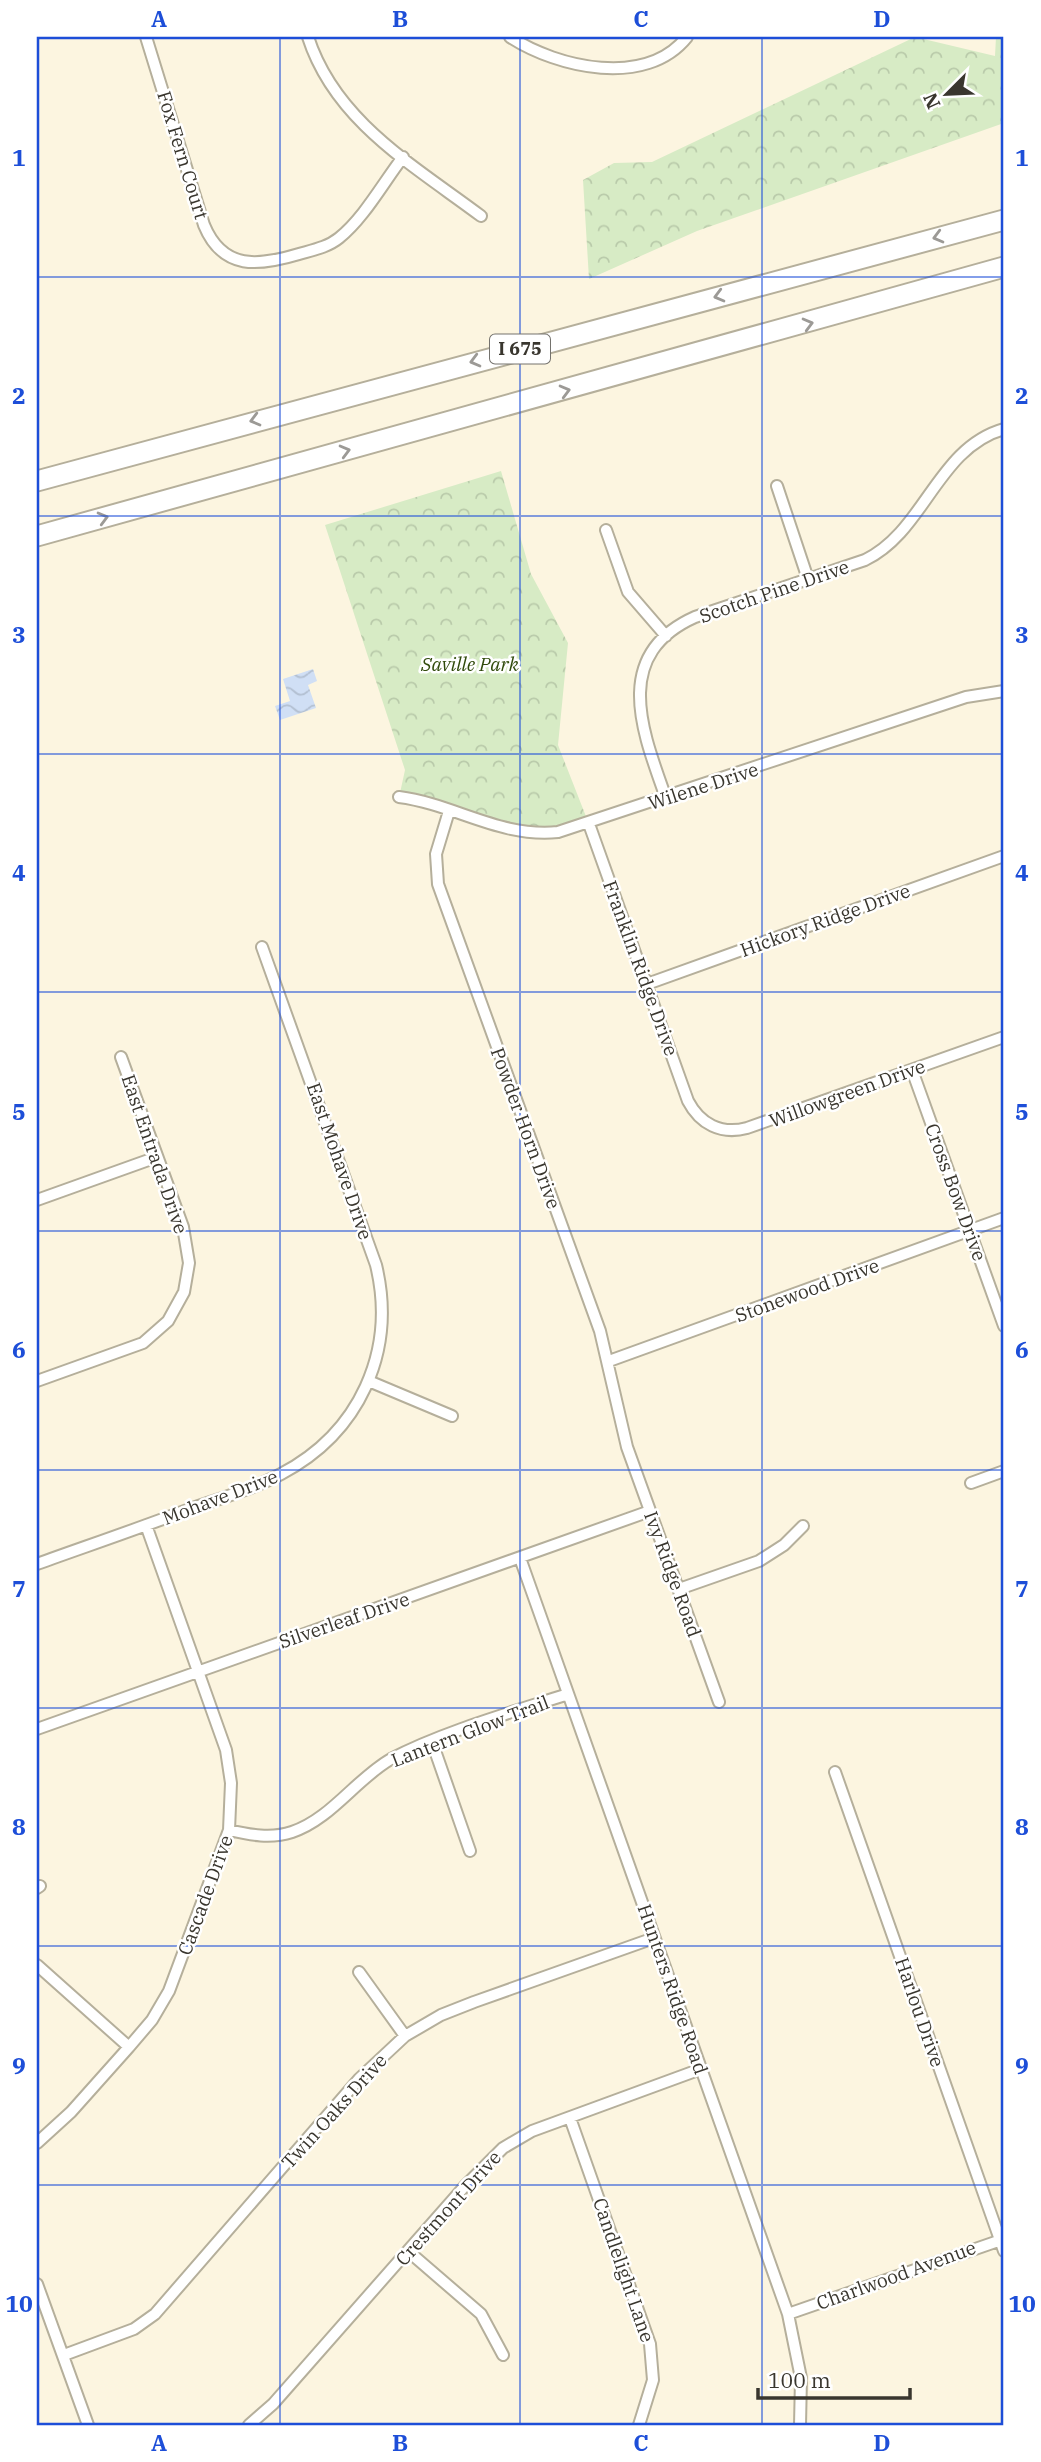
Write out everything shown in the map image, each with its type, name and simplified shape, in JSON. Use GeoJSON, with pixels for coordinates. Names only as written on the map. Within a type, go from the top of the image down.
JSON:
{"type":"FeatureCollection","features":[{"type":"Feature","properties":{"kind":"highway","name":"I 675"},"geometry":{"type":"LineString","coordinates":[[37,481],[1004,220]]}},
{"type":"Feature","properties":{"kind":"highway"},"geometry":{"type":"LineString","coordinates":[[37,536],[1004,267]]}},
{"type":"Feature","properties":{"kind":"highway"},"geometry":{"type":"LineString","coordinates":[[886,302],[1004,278]]}},
{"type":"Feature","properties":{"kind":"street","name":"Fox Fern Court"},"geometry":{"type":"LineString","coordinates":[[146,37],[204,225],[215,244],[234,259],[256,264],[269,263],[329,244],[348,230],[403,157]]}},
{"type":"Feature","properties":{"kind":"street"},"geometry":{"type":"LineString","coordinates":[[308,37],[320,69],[342,103],[367,130],[481,216]]}},
{"type":"Feature","properties":{"kind":"street"},"geometry":{"type":"LineString","coordinates":[[510,37],[555,57],[623,69],[645,66],[663,58],[687,37]]}},
{"type":"Feature","properties":{"kind":"street","name":"Scotch Pine Drive"},"geometry":{"type":"LineString","coordinates":[[666,798],[642,729],[638,701],[645,666],[666,636],[695,617],[864,560],[885,549],[905,530],[965,449],[988,434],[1004,429]]}},
{"type":"Feature","properties":{"kind":"street"},"geometry":{"type":"LineString","coordinates":[[777,486],[808,579]]}},
{"type":"Feature","properties":{"kind":"street"},"geometry":{"type":"LineString","coordinates":[[606,530],[628,592],[666,636]]}},
{"type":"Feature","properties":{"kind":"street","name":"Wilene Drive"},"geometry":{"type":"LineString","coordinates":[[399,797],[421,800],[449,811],[527,833],[558,832],[589,824],[966,697],[1004,691]]}},
{"type":"Feature","properties":{"kind":"street","name":"Powder Horn Drive"},"geometry":{"type":"LineString","coordinates":[[449,811],[436,854],[438,884],[609,1361],[627,1447]]}},
{"type":"Feature","properties":{"kind":"street","name":"Franklin Ridge Drive"},"geometry":{"type":"LineString","coordinates":[[589,824],[693,1111]]}},
{"type":"Feature","properties":{"kind":"street","name":"Hickory Ridge Drive"},"geometry":{"type":"LineString","coordinates":[[647,984],[1004,856]]}},
{"type":"Feature","properties":{"kind":"street","name":"East Mohave Drive"},"geometry":{"type":"LineString","coordinates":[[262,947],[376,1265],[383,1309],[380,1340],[370,1382]]}},
{"type":"Feature","properties":{"kind":"street","name":"Willowgreen Drive"},"geometry":{"type":"LineString","coordinates":[[693,1111],[714,1128],[741,1130],[1004,1037]]}},
{"type":"Feature","properties":{"kind":"street","name":"East Entrada Drive"},"geometry":{"type":"LineString","coordinates":[[37,1381],[143,1343],[168,1321],[184,1292],[189,1263],[187,1245],[121,1057]]}},
{"type":"Feature","properties":{"kind":"street","name":"Cross Bow Drive"},"geometry":{"type":"LineString","coordinates":[[912,1070],[1004,1326]]}},
{"type":"Feature","properties":{"kind":"street"},"geometry":{"type":"LineString","coordinates":[[37,1200],[157,1157]]}},
{"type":"Feature","properties":{"kind":"street","name":"Stonewood Drive"},"geometry":{"type":"LineString","coordinates":[[609,1361],[1004,1218]]}},
{"type":"Feature","properties":{"kind":"street"},"geometry":{"type":"LineString","coordinates":[[370,1382],[452,1416]]}},
{"type":"Feature","properties":{"kind":"street","name":"Mohave Drive"},"geometry":{"type":"LineString","coordinates":[[37,1564],[271,1479],[294,1466],[343,1423],[370,1382]]}},
{"type":"Feature","properties":{"kind":"street","name":"Ivy Ridge Road"},"geometry":{"type":"LineString","coordinates":[[627,1447],[719,1702]]}},
{"type":"Feature","properties":{"kind":"street"},"geometry":{"type":"LineString","coordinates":[[971,1483],[1004,1471]]}},
{"type":"Feature","properties":{"kind":"street","name":"Silverleaf Drive"},"geometry":{"type":"LineString","coordinates":[[37,1729],[650,1511]]}},
{"type":"Feature","properties":{"kind":"street","name":"Cascade Drive"},"geometry":{"type":"LineString","coordinates":[[37,2143],[71,2112],[152,2020],[169,1991],[229,1830],[229,1765],[146,1525]]}},
{"type":"Feature","properties":{"kind":"street"},"geometry":{"type":"LineString","coordinates":[[679,1589],[767,1557],[803,1526]]}},
{"type":"Feature","properties":{"kind":"street","name":"Hunters Ridge Road"},"geometry":{"type":"LineString","coordinates":[[520,1558],[788,2314],[801,2378],[800,2425]]}},
{"type":"Feature","properties":{"kind":"street","name":"Lantern Glow Trail"},"geometry":{"type":"LineString","coordinates":[[229,1830],[264,1836],[292,1832],[320,1817],[382,1765],[432,1742],[568,1694]]}},
{"type":"Feature","properties":{"kind":"street"},"geometry":{"type":"LineString","coordinates":[[432,1742],[470,1851]]}},
{"type":"Feature","properties":{"kind":"street","name":"Harlou Drive"},"geometry":{"type":"LineString","coordinates":[[835,1772],[1003,2243]]}},
{"type":"Feature","properties":{"kind":"street","name":"Twin Oaks Drive"},"geometry":{"type":"LineString","coordinates":[[64,2355],[134,2329],[155,2314],[359,2079],[405,2036],[441,2015],[474,2002],[654,1938]]}},
{"type":"Feature","properties":{"kind":"street"},"geometry":{"type":"LineString","coordinates":[[37,1965],[129,2047]]}},
{"type":"Feature","properties":{"kind":"street"},"geometry":{"type":"LineString","coordinates":[[359,1972],[405,2036]]}},
{"type":"Feature","properties":{"kind":"street","name":"Crestmont Drive"},"geometry":{"type":"LineString","coordinates":[[248,2425],[273,2404],[496,2153],[532,2131],[701,2069]]}},
{"type":"Feature","properties":{"kind":"street","name":"Candlelight Lane"},"geometry":{"type":"LineString","coordinates":[[570,2118],[650,2344],[653,2380],[639,2425]]}},
{"type":"Feature","properties":{"kind":"street","name":"Charlwood Avenue"},"geometry":{"type":"LineString","coordinates":[[788,2314],[1003,2243]]}},
{"type":"Feature","properties":{"kind":"street"},"geometry":{"type":"LineString","coordinates":[[408,2251],[481,2314],[503,2355]]}},
{"type":"Feature","properties":{"kind":"street"},"geometry":{"type":"LineString","coordinates":[[37,2284],[88,2425]]}},
{"type":"Feature","properties":{"kind":"green space"},"geometry":{"type":"Polygon","coordinates":[[[915,37],[995,56],[996,37],[1004,37],[1004,123],[697,231],[589,279],[583,180],[614,163],[652,162],[915,37]]]}},
{"type":"Feature","properties":{"kind":"green space","name":"Saville Park"},"geometry":{"type":"Polygon","coordinates":[[[501,471],[531,574],[568,643],[558,745],[587,819],[542,829],[514,825],[400,793],[405,770],[325,525],[501,471]]]}},
{"type":"Feature","properties":{"kind":"water"},"geometry":{"type":"Polygon","coordinates":[[[313,669],[317,681],[308,685],[316,708],[280,720],[275,706],[290,701],[283,679],[313,669]]]}}]}
